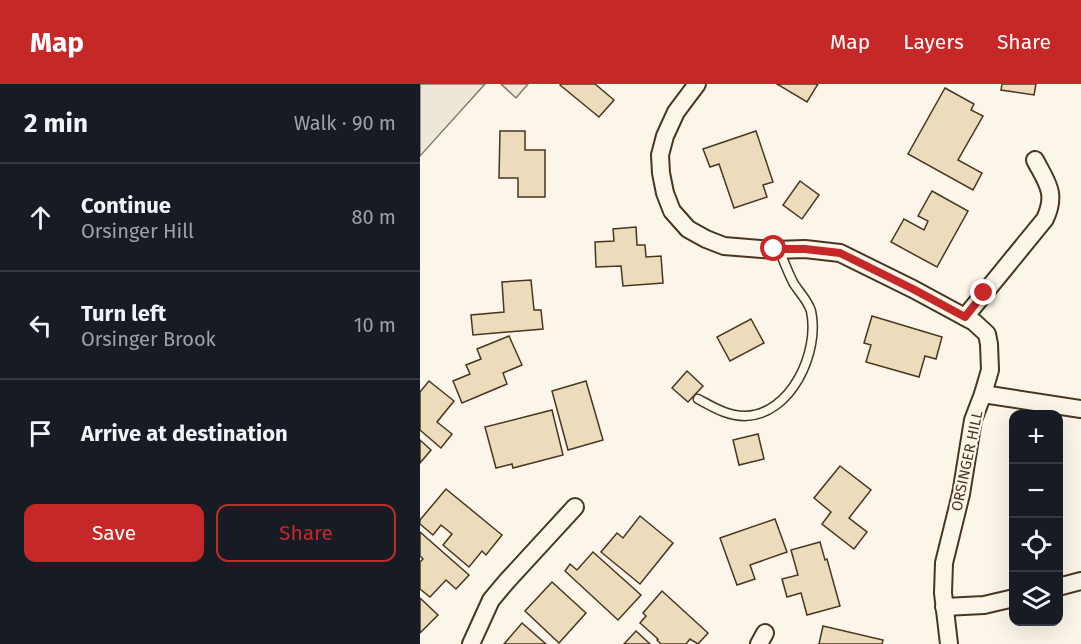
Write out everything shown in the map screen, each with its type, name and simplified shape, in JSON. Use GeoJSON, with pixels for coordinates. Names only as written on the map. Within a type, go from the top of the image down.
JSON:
{"type":"FeatureCollection","features":[{"type":"Feature","properties":{"kind":"street","name":"ORSINGER HILL"},"geometry":{"type":"LineString","coordinates":[[697,84],[676,112],[665,136],[660,155],[665,193],[672,211],[688,229],[724,246],[805,249],[840,253],[965,317],[981,327],[987,334],[990,370],[973,420],[961,494],[944,563],[943,593],[949,644]]}},
{"type":"Feature","properties":{"kind":"street"},"geometry":{"type":"LineString","coordinates":[[965,317],[1048,213],[1051,192],[1035,160]]}},
{"type":"Feature","properties":{"kind":"street"},"geometry":{"type":"LineString","coordinates":[[983,394],[1081,409]]}},
{"type":"Feature","properties":{"kind":"street"},"geometry":{"type":"LineString","coordinates":[[471,644],[491,600],[575,507]]}},
{"type":"Feature","properties":{"kind":"street"},"geometry":{"type":"LineString","coordinates":[[1063,586],[1081,581]]}},
{"type":"Feature","properties":{"kind":"street"},"geometry":{"type":"LineString","coordinates":[[944,608],[984,605],[1009,599]]}},
{"type":"Feature","properties":{"kind":"lane"},"geometry":{"type":"LineString","coordinates":[[698,399],[729,415],[746,416],[760,414],[784,400],[794,387],[808,359],[812,329],[810,311],[779,249]]}},
{"type":"Feature","properties":{"kind":"shaded area"},"geometry":{"type":"Polygon","coordinates":[[[420,84],[485,84],[420,156],[420,84]]]}},
{"type":"Feature","properties":{"kind":"shaded area"},"geometry":{"type":"Polygon","coordinates":[[[501,84],[528,84],[516,98],[501,84]]]}},
{"type":"Feature","properties":{"kind":"building"},"geometry":{"type":"Polygon","coordinates":[[[561,84],[595,84],[614,100],[599,117],[561,84]]]}},
{"type":"Feature","properties":{"kind":"building"},"geometry":{"type":"Polygon","coordinates":[[[777,84],[818,84],[807,102],[777,84]]]}},
{"type":"Feature","properties":{"kind":"building"},"geometry":{"type":"Polygon","coordinates":[[[1002,84],[1036,84],[1034,95],[1001,90],[1002,84]]]}},
{"type":"Feature","properties":{"kind":"building"},"geometry":{"type":"Polygon","coordinates":[[[945,88],[974,104],[971,110],[983,116],[958,160],[982,173],[973,190],[908,154],[945,88]]]}},
{"type":"Feature","properties":{"kind":"building"},"geometry":{"type":"Polygon","coordinates":[[[500,131],[525,131],[525,150],[545,150],[545,197],[518,197],[518,178],[499,178],[500,131]]]}},
{"type":"Feature","properties":{"kind":"building"},"geometry":{"type":"Polygon","coordinates":[[[756,131],[773,182],[763,185],[767,197],[734,208],[719,164],[710,167],[703,149],[756,131]]]}},
{"type":"Feature","properties":{"kind":"building"},"geometry":{"type":"Polygon","coordinates":[[[800,181],[819,195],[802,219],[783,205],[800,181]]]}},
{"type":"Feature","properties":{"kind":"building"},"geometry":{"type":"Polygon","coordinates":[[[932,191],[968,211],[937,267],[891,242],[904,219],[924,230],[928,221],[918,216],[932,191]]]}},
{"type":"Feature","properties":{"kind":"building"},"geometry":{"type":"Polygon","coordinates":[[[636,227],[637,245],[645,245],[646,257],[661,256],[663,283],[623,286],[621,266],[596,267],[595,242],[614,241],[613,229],[636,227]]]}},
{"type":"Feature","properties":{"kind":"building"},"geometry":{"type":"Polygon","coordinates":[[[531,280],[534,310],[541,310],[543,329],[473,335],[471,315],[504,312],[502,282],[531,280]]]}},
{"type":"Feature","properties":{"kind":"building"},"geometry":{"type":"Polygon","coordinates":[[[872,316],[942,337],[936,359],[925,356],[919,377],[866,362],[871,345],[864,343],[872,316]]]}},
{"type":"Feature","properties":{"kind":"building"},"geometry":{"type":"Polygon","coordinates":[[[751,319],[764,343],[730,361],[717,337],[751,319]]]}},
{"type":"Feature","properties":{"kind":"building"},"geometry":{"type":"Polygon","coordinates":[[[509,336],[522,365],[503,373],[507,384],[462,403],[453,381],[470,374],[466,365],[481,359],[477,349],[509,336]]]}},
{"type":"Feature","properties":{"kind":"building"},"geometry":{"type":"Polygon","coordinates":[[[687,371],[703,386],[688,402],[672,388],[687,371]]]}},
{"type":"Feature","properties":{"kind":"building"},"geometry":{"type":"Polygon","coordinates":[[[429,381],[454,401],[437,422],[452,434],[441,448],[420,430],[420,392],[429,381]]]}},
{"type":"Feature","properties":{"kind":"building"},"geometry":{"type":"Polygon","coordinates":[[[586,381],[603,440],[568,450],[552,391],[586,381]]]}},
{"type":"Feature","properties":{"kind":"building"},"geometry":{"type":"Polygon","coordinates":[[[552,410],[563,455],[513,468],[512,464],[496,468],[485,427],[552,410]]]}},
{"type":"Feature","properties":{"kind":"building"},"geometry":{"type":"Polygon","coordinates":[[[758,434],[764,459],[739,465],[733,440],[758,434]]]}},
{"type":"Feature","properties":{"kind":"building"},"geometry":{"type":"Polygon","coordinates":[[[420,440],[431,450],[420,463],[420,440]]]}},
{"type":"Feature","properties":{"kind":"building"},"geometry":{"type":"Polygon","coordinates":[[[840,466],[871,490],[849,518],[867,532],[854,549],[822,524],[831,512],[814,498],[840,466]]]}},
{"type":"Feature","properties":{"kind":"building"},"geometry":{"type":"Polygon","coordinates":[[[446,489],[502,535],[486,555],[482,551],[469,567],[443,545],[452,534],[441,525],[433,535],[420,524],[420,520],[446,489]]]}},
{"type":"Feature","properties":{"kind":"building"},"geometry":{"type":"Polygon","coordinates":[[[640,516],[673,543],[640,584],[601,552],[617,533],[623,538],[640,516]]]}},
{"type":"Feature","properties":{"kind":"building"},"geometry":{"type":"Polygon","coordinates":[[[775,519],[787,552],[750,565],[755,579],[737,585],[720,538],[775,519]]]}},
{"type":"Feature","properties":{"kind":"building"},"geometry":{"type":"Polygon","coordinates":[[[420,532],[469,575],[456,589],[446,580],[430,597],[420,589],[420,562],[423,559],[420,556],[420,532]]]}},
{"type":"Feature","properties":{"kind":"building"},"geometry":{"type":"Polygon","coordinates":[[[820,542],[840,606],[807,615],[801,593],[787,597],[782,579],[798,575],[791,550],[820,542]]]}},
{"type":"Feature","properties":{"kind":"building"},"geometry":{"type":"Polygon","coordinates":[[[593,552],[641,595],[618,620],[565,571],[570,564],[577,570],[593,552]]]}},
{"type":"Feature","properties":{"kind":"building"},"geometry":{"type":"Polygon","coordinates":[[[552,582],[586,613],[559,643],[525,611],[552,582]]]}},
{"type":"Feature","properties":{"kind":"building"},"geometry":{"type":"Polygon","coordinates":[[[662,591],[708,633],[698,644],[690,639],[686,644],[661,644],[640,623],[646,616],[643,613],[662,591]]]}},
{"type":"Feature","properties":{"kind":"building"},"geometry":{"type":"Polygon","coordinates":[[[420,598],[438,615],[420,633],[420,598]]]}},
{"type":"Feature","properties":{"kind":"building"},"geometry":{"type":"Polygon","coordinates":[[[522,623],[546,644],[504,644],[522,623]]]}},
{"type":"Feature","properties":{"kind":"building"},"geometry":{"type":"Polygon","coordinates":[[[823,626],[883,640],[882,644],[819,644],[823,626]]]}},
{"type":"Feature","properties":{"kind":"building"},"geometry":{"type":"Polygon","coordinates":[[[636,631],[650,644],[624,644],[636,631]]]}},
{"type":"Feature","properties":{"kind":"route"},"geometry":{"type":"LineString","coordinates":[[774,249],[805,249],[840,253],[965,317],[984,293]]}}]}
